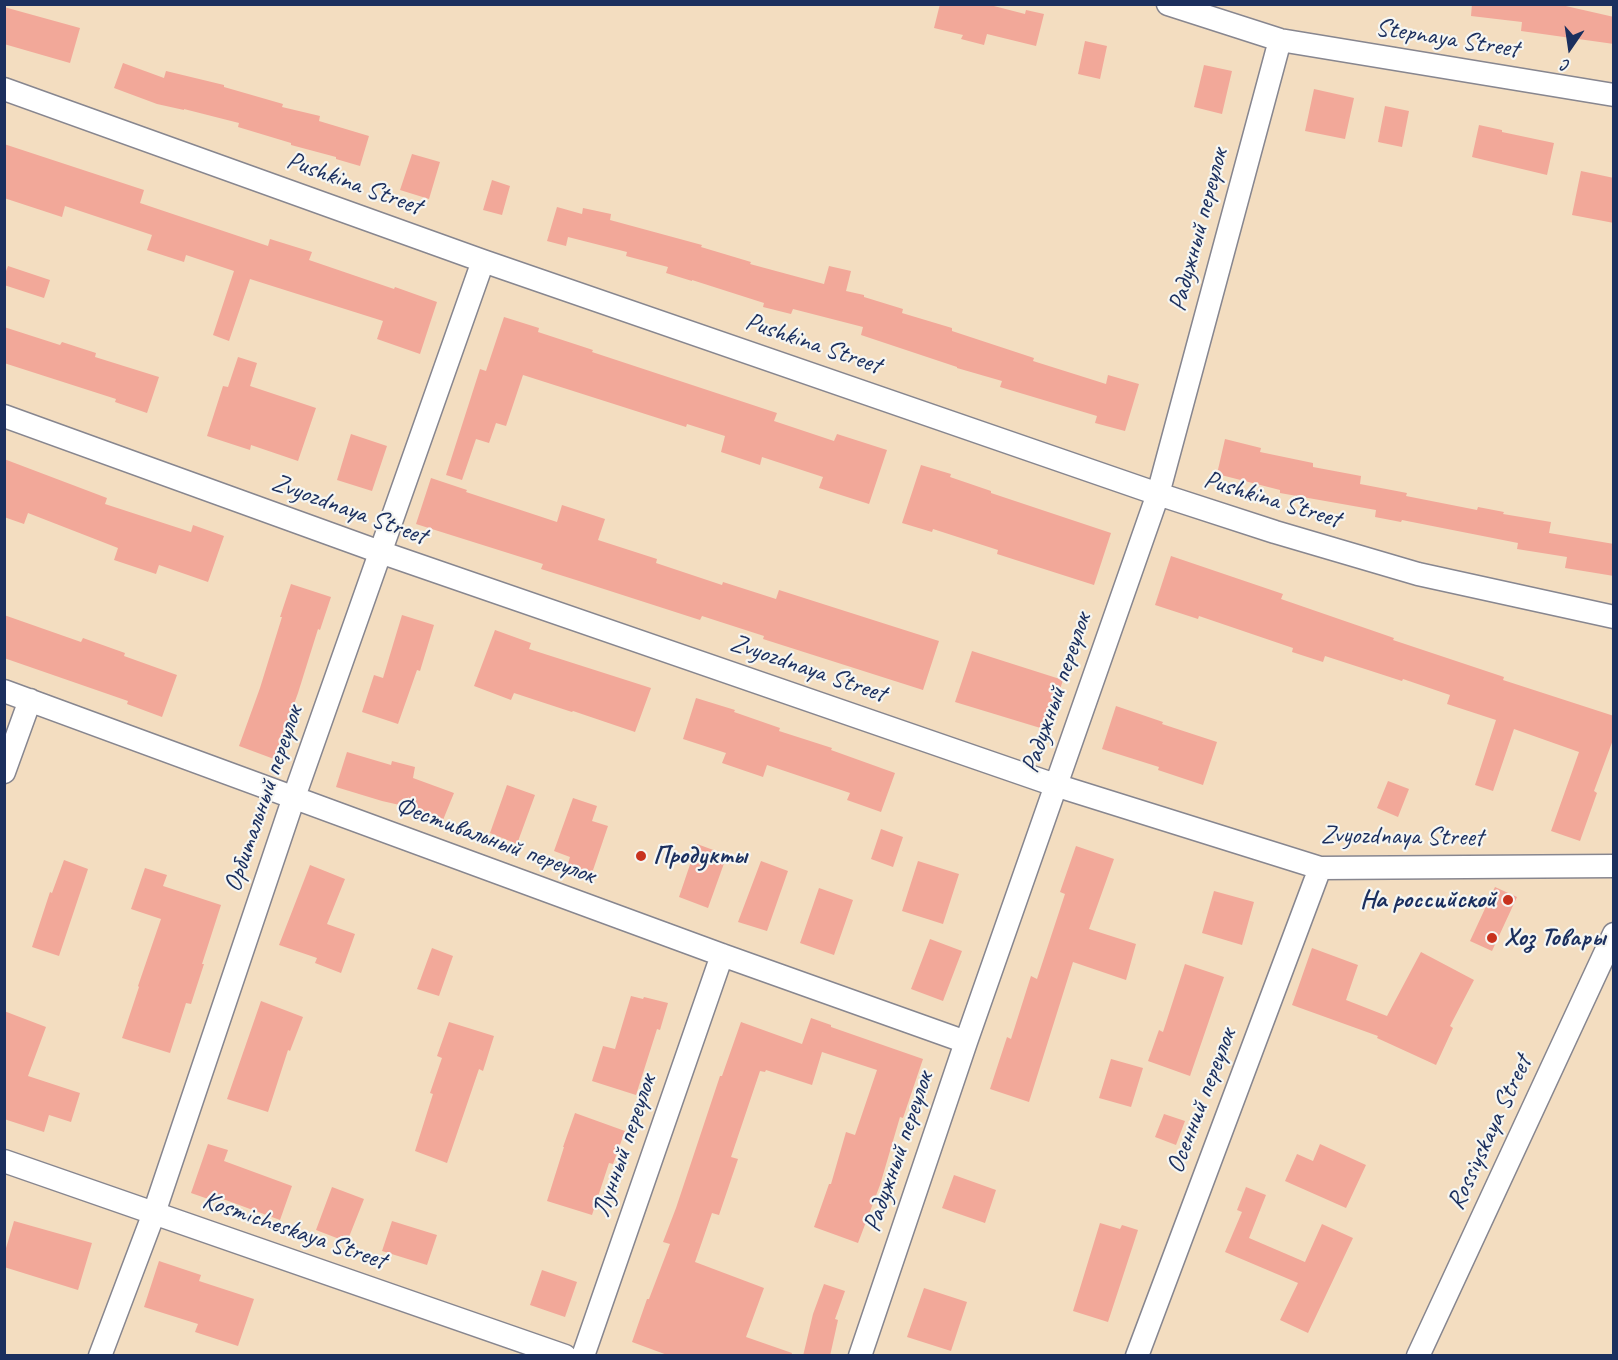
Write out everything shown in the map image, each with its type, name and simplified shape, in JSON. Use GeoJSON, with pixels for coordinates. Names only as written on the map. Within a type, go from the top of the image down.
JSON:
{"type":"FeatureCollection","features":[{"type":"Feature","properties":{"kind":"street","name":"Stepnaya Street"},"geometry":{"type":"LineString","coordinates":[[1168,4],[1280,40],[1614,95]]}},
{"type":"Feature","properties":{"kind":"street","name":"Радужный переулок"},"geometry":{"type":"LineString","coordinates":[[860,1356],[966,1042],[1158,494],[1280,40]]}},
{"type":"Feature","properties":{"kind":"street","name":"Pushkina Street"},"geometry":{"type":"LineString","coordinates":[[4,89],[483,261],[1158,494],[1275,532],[1418,574],[1614,617]]}},
{"type":"Feature","properties":{"kind":"street","name":"Орбитальный переулок"},"geometry":{"type":"LineString","coordinates":[[99,1356],[154,1213],[294,797],[483,261]]}},
{"type":"Feature","properties":{"kind":"street","name":"Zvyozdnaya Street"},"geometry":{"type":"LineString","coordinates":[[4,416],[380,552],[1055,785],[1320,868],[1614,866]]}},
{"type":"Feature","properties":{"kind":"street","name":"Фестивальный переулок"},"geometry":{"type":"LineString","coordinates":[[4,691],[722,955],[966,1042]]}},
{"type":"Feature","properties":{"kind":"street"},"geometry":{"type":"LineString","coordinates":[[4,772],[30,700]]}},
{"type":"Feature","properties":{"kind":"street","name":"Осенний переулок"},"geometry":{"type":"LineString","coordinates":[[1137,1356],[1320,868]]}},
{"type":"Feature","properties":{"kind":"street","name":"Rossiyskaya Street"},"geometry":{"type":"LineString","coordinates":[[1418,1356],[1614,934]]}},
{"type":"Feature","properties":{"kind":"street","name":"Лунный переулок"},"geometry":{"type":"LineString","coordinates":[[583,1356],[722,955]]}},
{"type":"Feature","properties":{"kind":"street","name":"Kosmicheskaya Street"},"geometry":{"type":"LineString","coordinates":[[4,1161],[565,1356]]}},
{"type":"Feature","properties":{"kind":"building"},"geometry":{"type":"Polygon","coordinates":[[[940,4],[986,4],[1025,14],[1026,10],[1044,14],[1036,46],[987,34],[984,45],[961,39],[963,35],[934,28],[940,4]]]}},
{"type":"Feature","properties":{"kind":"building"},"geometry":{"type":"Polygon","coordinates":[[[1472,4],[1557,4],[1614,17],[1614,44],[1521,31],[1522,22],[1471,16],[1472,4]]]}},
{"type":"Feature","properties":{"kind":"building"},"geometry":{"type":"Polygon","coordinates":[[[4,7],[80,28],[70,63],[4,44],[4,7]]]}},
{"type":"Feature","properties":{"kind":"building"},"geometry":{"type":"Polygon","coordinates":[[[1085,41],[1107,46],[1100,79],[1078,74],[1085,41]]]}},
{"type":"Feature","properties":{"kind":"building"},"geometry":{"type":"Polygon","coordinates":[[[123,63],[164,78],[166,71],[224,85],[224,87],[283,104],[282,107],[320,116],[319,121],[369,136],[360,166],[238,127],[239,123],[157,104],[114,88],[123,63]]]}},
{"type":"Feature","properties":{"kind":"building"},"geometry":{"type":"Polygon","coordinates":[[[1204,65],[1232,71],[1222,114],[1194,107],[1204,65]]]}},
{"type":"Feature","properties":{"kind":"building"},"geometry":{"type":"Polygon","coordinates":[[[1314,89],[1354,98],[1345,139],[1305,131],[1314,89]]]}},
{"type":"Feature","properties":{"kind":"building"},"geometry":{"type":"Polygon","coordinates":[[[1385,106],[1409,111],[1402,147],[1378,142],[1385,106]]]}},
{"type":"Feature","properties":{"kind":"building"},"geometry":{"type":"Polygon","coordinates":[[[1479,125],[1554,143],[1547,175],[1472,157],[1479,125]]]}},
{"type":"Feature","properties":{"kind":"building"},"geometry":{"type":"Polygon","coordinates":[[[4,144],[144,190],[140,203],[268,246],[270,239],[312,252],[309,260],[437,302],[420,354],[377,339],[383,321],[250,279],[229,341],[213,335],[234,271],[186,255],[184,262],[147,250],[152,235],[65,206],[62,217],[4,198],[4,144]]]}},
{"type":"Feature","properties":{"kind":"building"},"geometry":{"type":"Polygon","coordinates":[[[412,154],[440,162],[429,199],[400,190],[412,154]]]}},
{"type":"Feature","properties":{"kind":"building"},"geometry":{"type":"Polygon","coordinates":[[[1581,171],[1614,178],[1614,223],[1572,215],[1581,171]]]}},
{"type":"Feature","properties":{"kind":"building"},"geometry":{"type":"Polygon","coordinates":[[[492,180],[510,186],[502,215],[483,210],[492,180]]]}},
{"type":"Feature","properties":{"kind":"building"},"geometry":{"type":"Polygon","coordinates":[[[557,207],[582,214],[583,208],[611,214],[610,220],[702,245],[701,247],[751,262],[750,264],[824,284],[829,266],[851,271],[846,291],[903,309],[902,313],[952,328],[952,331],[1034,358],[1033,361],[1106,384],[1108,375],[1139,384],[1125,431],[1095,423],[1097,416],[1000,387],[1002,381],[861,335],[863,327],[793,309],[791,314],[763,307],[764,303],[666,273],[668,267],[626,256],[627,252],[568,237],[566,246],[547,241],[557,207]]]}},
{"type":"Feature","properties":{"kind":"building"},"geometry":{"type":"Polygon","coordinates":[[[8,266],[50,280],[44,298],[4,285],[4,276],[8,266]]]}},
{"type":"Feature","properties":{"kind":"building"},"geometry":{"type":"Polygon","coordinates":[[[504,317],[539,328],[538,332],[593,350],[592,352],[777,413],[774,421],[834,441],[837,434],[887,450],[869,504],[819,488],[823,477],[762,457],[760,465],[721,452],[725,436],[687,424],[686,427],[523,375],[506,426],[496,423],[489,443],[476,439],[462,480],[446,475],[480,369],[486,371],[504,317]]]}},
{"type":"Feature","properties":{"kind":"building"},"geometry":{"type":"Polygon","coordinates":[[[4,327],[60,345],[62,342],[96,353],[95,357],[159,377],[147,413],[115,402],[116,399],[4,363],[4,327]]]}},
{"type":"Feature","properties":{"kind":"building"},"geometry":{"type":"Polygon","coordinates":[[[238,357],[257,363],[250,386],[316,408],[298,461],[251,445],[250,450],[207,436],[223,386],[228,387],[238,357]]]}},
{"type":"Feature","properties":{"kind":"building"},"geometry":{"type":"Polygon","coordinates":[[[351,434],[387,446],[372,491],[337,480],[351,434]]]}},
{"type":"Feature","properties":{"kind":"building"},"geometry":{"type":"Polygon","coordinates":[[[1225,439],[1261,448],[1260,452],[1313,463],[1313,467],[1361,476],[1360,484],[1407,493],[1406,496],[1477,510],[1478,507],[1504,512],[1503,514],[1551,522],[1549,533],[1614,544],[1614,576],[1565,568],[1567,557],[1517,549],[1518,543],[1402,520],[1401,522],[1375,517],[1376,510],[1280,493],[1280,490],[1217,474],[1225,439]]]}},
{"type":"Feature","properties":{"kind":"building"},"geometry":{"type":"Polygon","coordinates":[[[4,459],[107,498],[105,504],[191,532],[193,525],[224,536],[208,582],[159,565],[156,574],[114,560],[118,548],[28,513],[24,524],[4,517],[4,459]]]}},
{"type":"Feature","properties":{"kind":"building"},"geometry":{"type":"Polygon","coordinates":[[[921,465],[951,474],[950,477],[991,491],[991,493],[1111,533],[1094,585],[997,554],[998,550],[933,529],[932,532],[902,523],[921,465]]]}},
{"type":"Feature","properties":{"kind":"building"},"geometry":{"type":"Polygon","coordinates":[[[431,478],[557,522],[562,505],[605,519],[598,540],[657,559],[656,563],[722,585],[723,582],[776,599],[779,590],[939,641],[923,690],[763,639],[764,636],[702,616],[700,620],[541,569],[543,564],[416,524],[431,478]]]}},
{"type":"Feature","properties":{"kind":"building"},"geometry":{"type":"Polygon","coordinates":[[[1171,556],[1283,594],[1281,599],[1504,677],[1503,680],[1614,716],[1614,737],[1594,791],[1597,793],[1580,841],[1551,831],[1579,752],[1514,729],[1493,791],[1475,785],[1496,720],[1447,704],[1450,695],[1403,679],[1402,681],[1325,656],[1323,662],[1292,652],[1293,648],[1199,616],[1198,619],[1155,605],[1171,556]]]}},
{"type":"Feature","properties":{"kind":"building"},"geometry":{"type":"Polygon","coordinates":[[[291,584],[331,597],[274,759],[239,746],[260,688],[291,584]]]}},
{"type":"Feature","properties":{"kind":"building"},"geometry":{"type":"Polygon","coordinates":[[[4,615],[81,642],[83,638],[177,675],[162,717],[127,704],[128,701],[4,658],[4,615]]]}},
{"type":"Feature","properties":{"kind":"building"},"geometry":{"type":"Polygon","coordinates":[[[402,615],[434,625],[420,671],[417,670],[398,724],[362,712],[374,675],[383,678],[402,615]]]}},
{"type":"Feature","properties":{"kind":"building"},"geometry":{"type":"Polygon","coordinates":[[[495,630],[531,643],[529,649],[651,688],[635,732],[514,693],[511,700],[474,686],[495,630]]]}},
{"type":"Feature","properties":{"kind":"building"},"geometry":{"type":"Polygon","coordinates":[[[972,651],[1063,680],[1047,730],[955,702],[972,651]]]}},
{"type":"Feature","properties":{"kind":"building"},"geometry":{"type":"Polygon","coordinates":[[[696,698],[735,710],[734,712],[780,728],[779,731],[832,748],[831,750],[895,773],[881,812],[847,800],[850,793],[767,765],[763,777],[722,763],[726,753],[683,739],[696,698]]]}},
{"type":"Feature","properties":{"kind":"building"},"geometry":{"type":"Polygon","coordinates":[[[1116,706],[1217,742],[1203,785],[1158,770],[1159,767],[1102,749],[1116,706]]]}},
{"type":"Feature","properties":{"kind":"building"},"geometry":{"type":"Polygon","coordinates":[[[347,752],[391,765],[392,761],[415,767],[413,778],[454,793],[443,820],[413,808],[336,787],[347,752]]]}},
{"type":"Feature","properties":{"kind":"building"},"geometry":{"type":"Polygon","coordinates":[[[1388,781],[1409,789],[1398,817],[1377,808],[1388,781]]]}},
{"type":"Feature","properties":{"kind":"building"},"geometry":{"type":"Polygon","coordinates":[[[507,785],[535,795],[517,844],[490,833],[507,785]]]}},
{"type":"Feature","properties":{"kind":"building"},"geometry":{"type":"Polygon","coordinates":[[[573,798],[597,806],[592,821],[608,826],[591,876],[567,867],[570,857],[554,851],[573,798]]]}},
{"type":"Feature","properties":{"kind":"building"},"geometry":{"type":"Polygon","coordinates":[[[881,829],[903,837],[893,867],[871,859],[881,829]]]}},
{"type":"Feature","properties":{"kind":"building"},"geometry":{"type":"Polygon","coordinates":[[[697,844],[727,855],[708,908],[679,897],[697,844]]]}},
{"type":"Feature","properties":{"kind":"building"},"geometry":{"type":"Polygon","coordinates":[[[1076,846],[1114,859],[1089,929],[1136,944],[1126,980],[1073,962],[1029,1102],[990,1089],[1007,1037],[1011,1039],[1031,976],[1037,979],[1065,894],[1060,892],[1076,846]]]}},
{"type":"Feature","properties":{"kind":"building"},"geometry":{"type":"Polygon","coordinates":[[[64,860],[88,869],[59,956],[32,947],[50,892],[52,893],[64,860]]]}},
{"type":"Feature","properties":{"kind":"building"},"geometry":{"type":"Polygon","coordinates":[[[761,861],[788,871],[767,931],[738,922],[761,861]]]}},
{"type":"Feature","properties":{"kind":"building"},"geometry":{"type":"Polygon","coordinates":[[[918,861],[959,874],[943,924],[902,911],[918,861]]]}},
{"type":"Feature","properties":{"kind":"building"},"geometry":{"type":"Polygon","coordinates":[[[310,865],[345,879],[327,924],[355,934],[341,973],[315,963],[317,958],[279,945],[310,865]]]}},
{"type":"Feature","properties":{"kind":"building"},"geometry":{"type":"Polygon","coordinates":[[[145,868],[167,875],[163,886],[221,905],[191,1004],[186,1003],[170,1053],[122,1038],[161,919],[131,909],[145,868]]]}},
{"type":"Feature","properties":{"kind":"building"},"geometry":{"type":"Polygon","coordinates":[[[1495,887],[1517,897],[1492,951],[1470,941],[1495,887]]]}},
{"type":"Feature","properties":{"kind":"building"},"geometry":{"type":"Polygon","coordinates":[[[819,888],[853,900],[834,955],[800,943],[819,888]]]}},
{"type":"Feature","properties":{"kind":"building"},"geometry":{"type":"Polygon","coordinates":[[[1214,891],[1254,902],[1242,945],[1202,933],[1214,891]]]}},
{"type":"Feature","properties":{"kind":"building"},"geometry":{"type":"Polygon","coordinates":[[[930,939],[962,951],[943,1001],[911,989],[930,939]]]}},
{"type":"Feature","properties":{"kind":"building"},"geometry":{"type":"Polygon","coordinates":[[[432,948],[453,956],[439,996],[417,989],[432,948]]]}},
{"type":"Feature","properties":{"kind":"building"},"geometry":{"type":"Polygon","coordinates":[[[1312,948],[1358,965],[1346,1000],[1387,1016],[1421,952],[1474,980],[1450,1026],[1453,1028],[1436,1065],[1377,1038],[1378,1036],[1292,1005],[1312,948]]]}},
{"type":"Feature","properties":{"kind":"building"},"geometry":{"type":"Polygon","coordinates":[[[1185,964],[1224,977],[1190,1076],[1148,1061],[1159,1030],[1163,1032],[1185,964]]]}},
{"type":"Feature","properties":{"kind":"building"},"geometry":{"type":"Polygon","coordinates":[[[631,996],[668,1003],[660,1030],[657,1029],[636,1095],[592,1081],[603,1046],[615,1049],[631,996]]]}},
{"type":"Feature","properties":{"kind":"building"},"geometry":{"type":"Polygon","coordinates":[[[261,1001],[303,1017],[290,1051],[288,1050],[268,1112],[227,1099],[261,1001]]]}},
{"type":"Feature","properties":{"kind":"building"},"geometry":{"type":"Polygon","coordinates":[[[4,1011],[46,1027],[28,1076],[80,1093],[71,1122],[49,1115],[44,1132],[4,1119],[4,1011]]]}},
{"type":"Feature","properties":{"kind":"building"},"geometry":{"type":"Polygon","coordinates":[[[811,1018],[923,1059],[903,1118],[900,1117],[880,1185],[858,1243],[814,1227],[829,1184],[831,1184],[846,1132],[855,1135],[877,1070],[822,1052],[812,1085],[766,1070],[765,1072],[760,1071],[731,1157],[738,1159],[719,1215],[712,1213],[695,1262],[764,1288],[746,1337],[792,1353],[791,1356],[670,1356],[632,1342],[670,1244],[663,1242],[741,1022],[802,1044],[811,1018]]]}},
{"type":"Feature","properties":{"kind":"building"},"geometry":{"type":"Polygon","coordinates":[[[449,1022],[494,1036],[483,1071],[479,1069],[447,1163],[415,1151],[442,1058],[437,1056],[449,1022]]]}},
{"type":"Feature","properties":{"kind":"building"},"geometry":{"type":"Polygon","coordinates":[[[1111,1059],[1143,1068],[1131,1107],[1099,1098],[1111,1059]]]}},
{"type":"Feature","properties":{"kind":"building"},"geometry":{"type":"Polygon","coordinates":[[[575,1113],[625,1131],[613,1164],[609,1163],[592,1215],[547,1201],[575,1113]]]}},
{"type":"Feature","properties":{"kind":"building"},"geometry":{"type":"Polygon","coordinates":[[[1164,1114],[1185,1121],[1176,1145],[1155,1137],[1164,1114]]]}},
{"type":"Feature","properties":{"kind":"building"},"geometry":{"type":"Polygon","coordinates":[[[208,1144],[228,1150],[224,1161],[292,1186],[280,1220],[212,1195],[211,1200],[191,1193],[208,1144]]]}},
{"type":"Feature","properties":{"kind":"building"},"geometry":{"type":"Polygon","coordinates":[[[1320,1144],[1366,1165],[1346,1208],[1285,1181],[1297,1154],[1313,1161],[1320,1144]]]}},
{"type":"Feature","properties":{"kind":"building"},"geometry":{"type":"Polygon","coordinates":[[[954,1175],[996,1190],[985,1223],[942,1208],[954,1175]]]}},
{"type":"Feature","properties":{"kind":"building"},"geometry":{"type":"Polygon","coordinates":[[[332,1187],[364,1199],[347,1242],[316,1230],[332,1187]]]}},
{"type":"Feature","properties":{"kind":"building"},"geometry":{"type":"Polygon","coordinates":[[[1246,1187],[1266,1195],[1249,1238],[1305,1262],[1322,1224],[1353,1238],[1308,1333],[1280,1320],[1298,1283],[1225,1252],[1242,1212],[1237,1210],[1246,1187]]]}},
{"type":"Feature","properties":{"kind":"building"},"geometry":{"type":"Polygon","coordinates":[[[14,1221],[92,1243],[78,1290],[4,1267],[4,1255],[14,1221]]]}},
{"type":"Feature","properties":{"kind":"building"},"geometry":{"type":"Polygon","coordinates":[[[392,1221],[437,1235],[427,1265],[382,1251],[392,1221]]]}},
{"type":"Feature","properties":{"kind":"building"},"geometry":{"type":"Polygon","coordinates":[[[1100,1223],[1120,1229],[1122,1225],[1138,1230],[1108,1322],[1073,1311],[1100,1223]]]}},
{"type":"Feature","properties":{"kind":"building"},"geometry":{"type":"Polygon","coordinates":[[[159,1261],[201,1275],[199,1281],[254,1299],[238,1346],[195,1332],[198,1324],[144,1307],[159,1261]]]}},
{"type":"Feature","properties":{"kind":"building"},"geometry":{"type":"Polygon","coordinates":[[[542,1270],[577,1282],[565,1317],[530,1305],[542,1270]]]}},
{"type":"Feature","properties":{"kind":"building"},"geometry":{"type":"Polygon","coordinates":[[[824,1284],[845,1291],[835,1319],[838,1320],[830,1356],[803,1356],[813,1314],[824,1284]]]}},
{"type":"Feature","properties":{"kind":"building"},"geometry":{"type":"Polygon","coordinates":[[[924,1288],[967,1302],[951,1351],[907,1337],[924,1288]]]}},
{"type":"Feature","properties":{"kind":"place","name":"Продукты"},"geometry":{"type":"Point","coordinates":[641,856]}},
{"type":"Feature","properties":{"kind":"place","name":"На российской"},"geometry":{"type":"Point","coordinates":[1508,900]}},
{"type":"Feature","properties":{"kind":"place","name":"Хоз Товары"},"geometry":{"type":"Point","coordinates":[1492,938]}}]}
